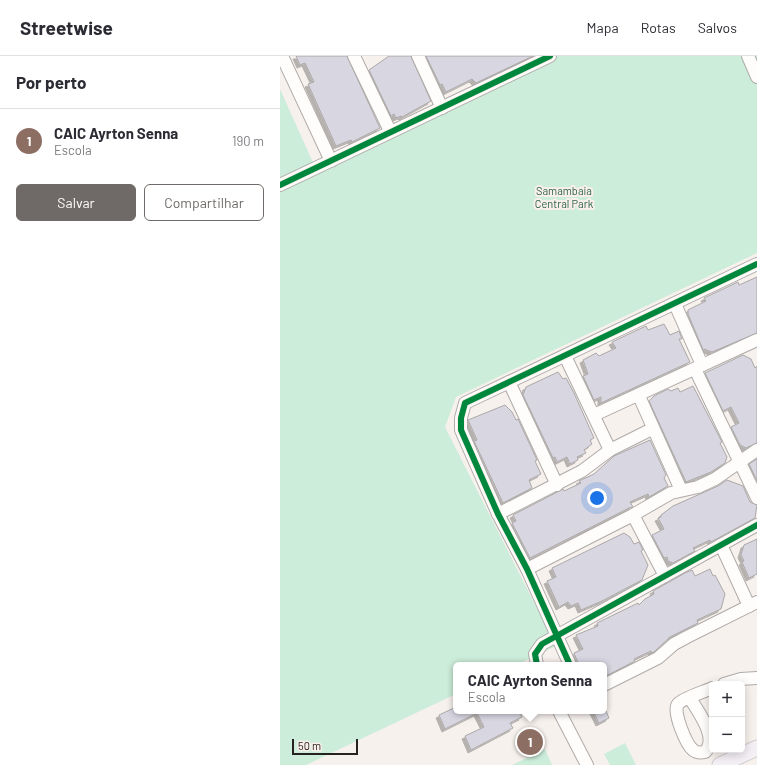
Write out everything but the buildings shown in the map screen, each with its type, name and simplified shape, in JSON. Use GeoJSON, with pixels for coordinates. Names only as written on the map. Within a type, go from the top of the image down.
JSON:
{"type":"FeatureCollection","features":[{"type":"Feature","properties":{"kind":"main road"},"geometry":{"type":"LineString","coordinates":[[720,765],[757,748]]}},
{"type":"Feature","properties":{"kind":"street"},"geometry":{"type":"LineString","coordinates":[[282,56],[332,161]]}},
{"type":"Feature","properties":{"kind":"street"},"geometry":{"type":"LineString","coordinates":[[354,56],[390,131]]}},
{"type":"Feature","properties":{"kind":"street"},"geometry":{"type":"LineString","coordinates":[[418,56],[442,108]]}},
{"type":"Feature","properties":{"kind":"street"},"geometry":{"type":"LineString","coordinates":[[280,185],[332,161],[390,131],[442,108],[550,56]]}},
{"type":"Feature","properties":{"kind":"street"},"geometry":{"type":"LineString","coordinates":[[748,56],[757,77]]}},
{"type":"Feature","properties":{"kind":"street"},"geometry":{"type":"LineString","coordinates":[[569,662],[526,569],[498,514],[461,430],[461,418],[465,403],[757,264]]}},
{"type":"Feature","properties":{"kind":"street"},"geometry":{"type":"LineString","coordinates":[[674,304],[699,367],[757,498]]}},
{"type":"Feature","properties":{"kind":"street"},"geometry":{"type":"LineString","coordinates":[[594,415],[639,396],[699,367],[756,344]]}},
{"type":"Feature","properties":{"kind":"street"},"geometry":{"type":"LineString","coordinates":[[565,356],[610,450]]}},
{"type":"Feature","properties":{"kind":"street"},"geometry":{"type":"LineString","coordinates":[[509,382],[557,485]]}},
{"type":"Feature","properties":{"kind":"street"},"geometry":{"type":"LineString","coordinates":[[639,396],[652,429],[681,490]]}},
{"type":"Feature","properties":{"kind":"street"},"geometry":{"type":"LineString","coordinates":[[498,514],[557,485],[582,471],[610,450],[652,429]]}},
{"type":"Feature","properties":{"kind":"street"},"geometry":{"type":"LineString","coordinates":[[526,569],[633,515],[656,501],[681,490],[698,487],[715,479],[741,463],[757,450]]}},
{"type":"Feature","properties":{"kind":"street"},"geometry":{"type":"LineString","coordinates":[[633,515],[665,576]]}},
{"type":"Feature","properties":{"kind":"street"},"geometry":{"type":"LineString","coordinates":[[536,662],[535,654],[537,649],[556,635],[757,525]]}},
{"type":"Feature","properties":{"kind":"street"},"geometry":{"type":"LineString","coordinates":[[607,684],[658,658],[681,641],[753,604],[721,545]]}},
{"type":"Feature","properties":{"kind":"street"},"geometry":{"type":"LineString","coordinates":[[734,681],[757,678]]}},
{"type":"Feature","properties":{"kind":"street"},"geometry":{"type":"LineString","coordinates":[[690,698],[709,689]]}},
{"type":"Feature","properties":{"kind":"street"},"geometry":{"type":"LineString","coordinates":[[561,714],[587,765]]}},
{"type":"Feature","properties":{"kind":"green space","name":"Samambaia Central Park"},"geometry":{"type":"Polygon","coordinates":[[[545,56],[757,56],[757,253],[456,397],[445,427],[556,646],[522,662],[453,662],[453,695],[306,765],[280,765],[280,89],[315,167],[545,56]]]}},
{"type":"Feature","properties":{"kind":"green space"},"geometry":{"type":"Polygon","coordinates":[[[625,743],[636,765],[610,765],[604,754],[625,743]]]}},
{"type":"Feature","properties":{"kind":"green space"},"geometry":{"type":"Polygon","coordinates":[[[545,749],[552,765],[512,765],[545,749]]]}},
{"type":"Feature","properties":{"kind":"cycle path"},"geometry":{"type":"LineString","coordinates":[[280,185],[550,56]]}},
{"type":"Feature","properties":{"kind":"cycle path"},"geometry":{"type":"LineString","coordinates":[[569,662],[527,569],[498,514],[461,430],[461,418],[465,403],[757,264]]}},
{"type":"Feature","properties":{"kind":"cycle path"},"geometry":{"type":"LineString","coordinates":[[536,662],[535,654],[542,644],[757,525]]}},
{"type":"Feature","properties":{"kind":"place","name":"CAIC Ayrton Senna"},"geometry":{"type":"Point","coordinates":[530,742]}}]}
